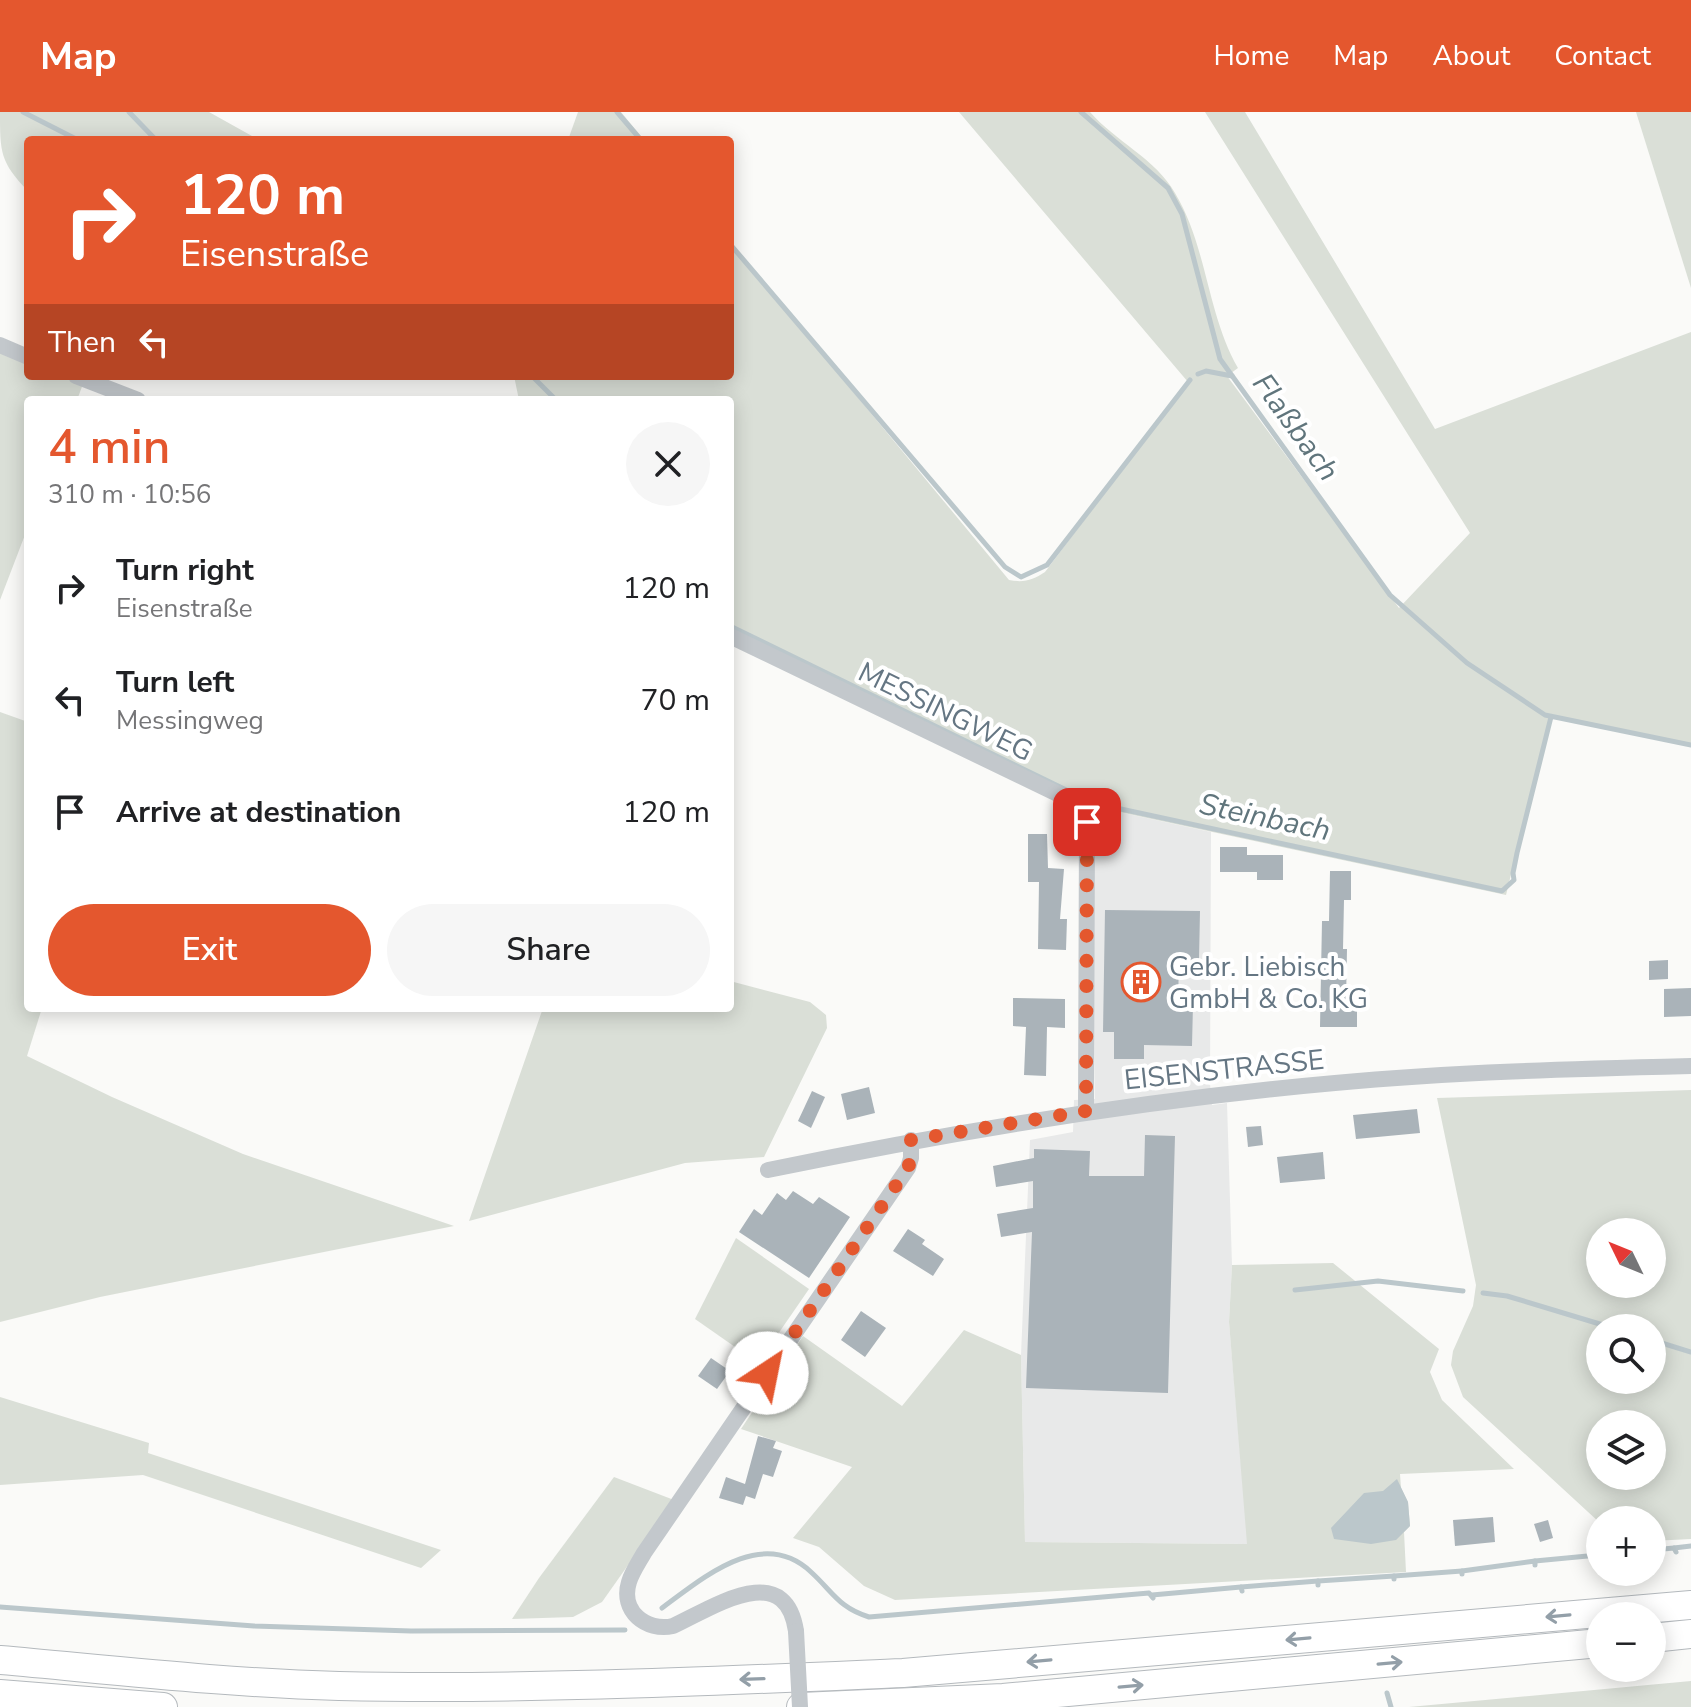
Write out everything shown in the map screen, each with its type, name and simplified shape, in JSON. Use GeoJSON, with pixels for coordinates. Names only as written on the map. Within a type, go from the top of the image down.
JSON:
{"type":"FeatureCollection","features":[{"type":"Feature","properties":{"kind":"highway"},"geometry":{"type":"LineString","coordinates":[[0,1660],[337,1686],[484,1687],[797,1677],[903,1673],[1691,1605]]}},
{"type":"Feature","properties":{"kind":"highway"},"geometry":{"type":"LineString","coordinates":[[1666,1637],[1691,1634]]}},
{"type":"Feature","properties":{"kind":"highway"},"geometry":{"type":"LineString","coordinates":[[801,1707],[1003,1698],[1586,1644]]}},
{"type":"Feature","properties":{"kind":"highway"},"geometry":{"type":"LineString","coordinates":[[0,1694],[163,1707]]}},
{"type":"Feature","properties":{"kind":"street"},"geometry":{"type":"LineString","coordinates":[[0,345],[24,355]]}},
{"type":"Feature","properties":{"kind":"street"},"geometry":{"type":"LineString","coordinates":[[86,380],[128,396]]}},
{"type":"Feature","properties":{"kind":"street","name":"MESSINGWEG"},"geometry":{"type":"LineString","coordinates":[[734,638],[1066,798],[1080,811],[1087,822],[1086,1111]]}},
{"type":"Feature","properties":{"kind":"street","name":"EISENSTRASSE"},"geometry":{"type":"LineString","coordinates":[[768,1170],[911,1140],[1086,1111],[1335,1083],[1520,1071],[1691,1066]]}},
{"type":"Feature","properties":{"kind":"street"},"geometry":{"type":"LineString","coordinates":[[801,1707],[796,1631],[789,1606],[777,1596],[757,1591],[736,1597],[662,1629],[650,1627],[640,1620],[630,1608],[626,1593],[629,1579],[644,1553],[908,1168],[911,1140]]}},
{"type":"Feature","properties":{"kind":"shaded area"},"geometry":{"type":"Polygon","coordinates":[[[0,112],[209,112],[252,136],[24,136],[24,186],[7,164],[0,137],[0,112]]]}},
{"type":"Feature","properties":{"kind":"shaded area"},"geometry":{"type":"Polygon","coordinates":[[[578,112],[621,112],[641,136],[569,136],[578,112]]]}},
{"type":"Feature","properties":{"kind":"shaded area"},"geometry":{"type":"Polygon","coordinates":[[[959,112],[1090,112],[1167,181],[1194,235],[1220,325],[1238,368],[1227,376],[1399,608],[1470,533],[1205,112],[1245,112],[1435,429],[1691,332],[1691,745],[1550,716],[1506,895],[1091,806],[734,631],[734,396],[518,396],[515,380],[734,380],[734,248],[1009,580],[1019,581],[1045,572],[1188,382],[959,112]]]}},
{"type":"Feature","properties":{"kind":"shaded area"},"geometry":{"type":"Polygon","coordinates":[[[1636,112],[1691,112],[1691,288],[1636,112]]]}},
{"type":"Feature","properties":{"kind":"shaded area"},"geometry":{"type":"Polygon","coordinates":[[[0,352],[24,361],[24,380],[73,380],[83,384],[78,396],[24,396],[24,537],[0,600],[0,352]]]}},
{"type":"Feature","properties":{"kind":"shaded area"},"geometry":{"type":"Polygon","coordinates":[[[0,712],[24,721],[24,1012],[41,1012],[27,1056],[243,1154],[454,1226],[100,1297],[0,1322],[0,712]]]}},
{"type":"Feature","properties":{"kind":"shaded area"},"geometry":{"type":"Polygon","coordinates":[[[1091,806],[1211,832],[1210,1084],[1212,1105],[1227,1103],[1232,1265],[1229,1322],[1248,1544],[1025,1542],[1021,1355],[1030,1140],[1073,1132],[1074,1100],[1095,1099],[1091,806]]]}},
{"type":"Feature","properties":{"kind":"shaded area"},"geometry":{"type":"Polygon","coordinates":[[[734,982],[810,1002],[826,1015],[827,1028],[764,1157],[685,1163],[469,1221],[542,1012],[734,1012],[734,982]]]}},
{"type":"Feature","properties":{"kind":"shaded area"},"geometry":{"type":"Polygon","coordinates":[[[1691,1090],[1691,1539],[1666,1540],[1666,1506],[1586,1506],[1586,1510],[1463,1397],[1451,1365],[1453,1351],[1473,1306],[1476,1285],[1437,1098],[1691,1090]]]}},
{"type":"Feature","properties":{"kind":"shaded area"},"geometry":{"type":"Polygon","coordinates":[[[736,1238],[809,1289],[758,1363],[695,1319],[736,1238]]]}},
{"type":"Feature","properties":{"kind":"shaded area"},"geometry":{"type":"Polygon","coordinates":[[[1333,1263],[1439,1349],[1430,1372],[1442,1400],[1514,1469],[1400,1474],[1401,1488],[1408,1502],[1410,1526],[1404,1532],[1406,1572],[895,1600],[864,1586],[819,1547],[793,1538],[852,1467],[741,1429],[803,1336],[902,1406],[964,1330],[1021,1355],[1025,1542],[1247,1544],[1229,1322],[1232,1265],[1333,1263]]]}},
{"type":"Feature","properties":{"kind":"shaded area"},"geometry":{"type":"Polygon","coordinates":[[[0,1397],[149,1443],[148,1453],[441,1550],[421,1568],[143,1475],[0,1485],[0,1397]]]}},
{"type":"Feature","properties":{"kind":"shaded area"},"geometry":{"type":"Polygon","coordinates":[[[614,1477],[674,1500],[602,1602],[573,1617],[512,1619],[539,1578],[614,1477]]]}},
{"type":"Feature","properties":{"kind":"shaded area"},"geometry":{"type":"Polygon","coordinates":[[[1397,1479],[1408,1502],[1410,1526],[1396,1540],[1371,1544],[1334,1539],[1331,1528],[1364,1493],[1383,1491],[1397,1479]]]}},
{"type":"Feature","properties":{"kind":"shaded area"},"geometry":{"type":"Polygon","coordinates":[[[1691,1681],[1691,1707],[1409,1707],[1691,1681]]]}},
{"type":"Feature","properties":{"kind":"building"},"geometry":{"type":"Polygon","coordinates":[[[1028,834],[1047,834],[1048,868],[1064,869],[1060,919],[1067,919],[1066,950],[1038,949],[1039,882],[1028,882],[1028,834]]]}},
{"type":"Feature","properties":{"kind":"building"},"geometry":{"type":"Polygon","coordinates":[[[1220,847],[1247,847],[1247,855],[1283,855],[1283,880],[1257,880],[1257,872],[1220,872],[1220,847]]]}},
{"type":"Feature","properties":{"kind":"building"},"geometry":{"type":"Polygon","coordinates":[[[1330,871],[1351,871],[1351,900],[1344,900],[1343,949],[1347,949],[1346,1002],[1357,1002],[1357,1027],[1320,1027],[1322,921],[1329,921],[1330,871]]]}},
{"type":"Feature","properties":{"kind":"building","name":"Gebr. Liebisch GmbH & Co. KG"},"geometry":{"type":"Polygon","coordinates":[[[1105,910],[1200,911],[1199,960],[1179,960],[1178,1004],[1193,1004],[1192,1046],[1144,1045],[1144,1059],[1114,1059],[1114,1032],[1103,1032],[1105,910]]]}},
{"type":"Feature","properties":{"kind":"building"},"geometry":{"type":"Polygon","coordinates":[[[1668,960],[1668,979],[1649,980],[1649,961],[1668,960]]]}},
{"type":"Feature","properties":{"kind":"building"},"geometry":{"type":"Polygon","coordinates":[[[1691,988],[1691,1016],[1664,1017],[1664,989],[1691,988]]]}},
{"type":"Feature","properties":{"kind":"building"},"geometry":{"type":"Polygon","coordinates":[[[1013,998],[1065,999],[1065,1028],[1047,1027],[1046,1076],[1024,1075],[1026,1027],[1013,1026],[1013,998]]]}},
{"type":"Feature","properties":{"kind":"building"},"geometry":{"type":"Polygon","coordinates":[[[869,1087],[875,1113],[847,1120],[841,1094],[869,1087]]]}},
{"type":"Feature","properties":{"kind":"building"},"geometry":{"type":"Polygon","coordinates":[[[812,1091],[825,1097],[811,1128],[798,1121],[812,1091]]]}},
{"type":"Feature","properties":{"kind":"building"},"geometry":{"type":"Polygon","coordinates":[[[1417,1109],[1420,1133],[1356,1139],[1353,1115],[1417,1109]]]}},
{"type":"Feature","properties":{"kind":"building"},"geometry":{"type":"Polygon","coordinates":[[[1261,1126],[1263,1145],[1248,1147],[1246,1127],[1261,1126]]]}},
{"type":"Feature","properties":{"kind":"building"},"geometry":{"type":"Polygon","coordinates":[[[1145,1135],[1175,1136],[1168,1393],[1026,1388],[1032,1232],[1001,1237],[997,1214],[1033,1208],[1033,1181],[996,1187],[993,1166],[1034,1158],[1034,1149],[1090,1151],[1089,1176],[1144,1176],[1145,1135]]]}},
{"type":"Feature","properties":{"kind":"building"},"geometry":{"type":"Polygon","coordinates":[[[1323,1152],[1325,1179],[1280,1183],[1277,1157],[1323,1152]]]}},
{"type":"Feature","properties":{"kind":"building"},"geometry":{"type":"Polygon","coordinates":[[[793,1191],[813,1204],[819,1197],[850,1217],[809,1278],[739,1232],[754,1209],[762,1215],[777,1193],[786,1200],[793,1191]]]}},
{"type":"Feature","properties":{"kind":"building"},"geometry":{"type":"Polygon","coordinates":[[[908,1229],[925,1240],[922,1244],[944,1259],[933,1276],[893,1251],[908,1229]]]}},
{"type":"Feature","properties":{"kind":"building"},"geometry":{"type":"Polygon","coordinates":[[[861,1311],[886,1328],[865,1357],[841,1340],[861,1311]]]}},
{"type":"Feature","properties":{"kind":"building"},"geometry":{"type":"Polygon","coordinates":[[[711,1358],[730,1371],[717,1389],[698,1376],[711,1358]]]}},
{"type":"Feature","properties":{"kind":"building"},"geometry":{"type":"Polygon","coordinates":[[[758,1436],[776,1441],[773,1448],[782,1451],[773,1477],[763,1474],[755,1499],[746,1496],[743,1505],[719,1498],[726,1477],[745,1484],[758,1436]]]}},
{"type":"Feature","properties":{"kind":"building"},"geometry":{"type":"Polygon","coordinates":[[[1493,1517],[1495,1542],[1455,1546],[1453,1520],[1493,1517]]]}},
{"type":"Feature","properties":{"kind":"building"},"geometry":{"type":"Polygon","coordinates":[[[1548,1520],[1553,1538],[1540,1542],[1534,1524],[1548,1520]]]}},
{"type":"Feature","properties":{"kind":"waterway","name":"Steinbach"},"geometry":{"type":"LineString","coordinates":[[23,112],[70,136]]}},
{"type":"Feature","properties":{"kind":"waterway"},"geometry":{"type":"LineString","coordinates":[[129,112],[152,136]]}},
{"type":"Feature","properties":{"kind":"waterway"},"geometry":{"type":"LineString","coordinates":[[617,112],[638,136]]}},
{"type":"Feature","properties":{"kind":"waterway","name":"Flaßbach"},"geometry":{"type":"LineString","coordinates":[[1081,112],[1168,188],[1182,214],[1220,359],[1390,595],[1467,663],[1545,715],[1691,745]]}},
{"type":"Feature","properties":{"kind":"waterway"},"geometry":{"type":"LineString","coordinates":[[734,249],[1005,567],[1021,577],[1047,565],[1190,380]]}},
{"type":"Feature","properties":{"kind":"waterway"},"geometry":{"type":"LineString","coordinates":[[1198,374],[1206,371],[1232,376]]}},
{"type":"Feature","properties":{"kind":"waterway","name":"Steinbach"},"geometry":{"type":"LineString","coordinates":[[536,380],[552,396]]}},
{"type":"Feature","properties":{"kind":"waterway","name":"Steinbach"},"geometry":{"type":"LineString","coordinates":[[734,628],[1093,803],[1502,891],[1514,880],[1517,853],[1551,717]]}},
{"type":"Feature","properties":{"kind":"waterway"},"geometry":{"type":"LineString","coordinates":[[1295,1290],[1378,1281],[1463,1291]]}},
{"type":"Feature","properties":{"kind":"waterway"},"geometry":{"type":"LineString","coordinates":[[1483,1293],[1507,1296],[1586,1320]]}},
{"type":"Feature","properties":{"kind":"waterway"},"geometry":{"type":"LineString","coordinates":[[1666,1344],[1691,1352]]}},
{"type":"Feature","properties":{"kind":"waterway"},"geometry":{"type":"LineString","coordinates":[[1674,1548],[1691,1546]]}},
{"type":"Feature","properties":{"kind":"waterway"},"geometry":{"type":"LineString","coordinates":[[1666,1549],[1674,1548],[1676,1552]]}},
{"type":"Feature","properties":{"kind":"waterway"},"geometry":{"type":"LineString","coordinates":[[662,1608],[714,1571],[753,1555],[773,1554],[792,1559],[811,1572],[843,1604],[869,1617],[1149,1593],[1153,1598]]}},
{"type":"Feature","properties":{"kind":"waterway"},"geometry":{"type":"LineString","coordinates":[[1535,1561],[1586,1556]]}},
{"type":"Feature","properties":{"kind":"waterway"},"geometry":{"type":"LineString","coordinates":[[1462,1571],[1535,1561],[1535,1565]]}},
{"type":"Feature","properties":{"kind":"waterway"},"geometry":{"type":"LineString","coordinates":[[1394,1576],[1462,1571],[1462,1574]]}},
{"type":"Feature","properties":{"kind":"waterway"},"geometry":{"type":"LineString","coordinates":[[1318,1581],[1394,1576],[1394,1579]]}},
{"type":"Feature","properties":{"kind":"waterway"},"geometry":{"type":"LineString","coordinates":[[1241,1587],[1318,1581],[1318,1585]]}},
{"type":"Feature","properties":{"kind":"waterway"},"geometry":{"type":"LineString","coordinates":[[1152,1595],[1241,1587],[1242,1591]]}},
{"type":"Feature","properties":{"kind":"waterway"},"geometry":{"type":"LineString","coordinates":[[0,1607],[254,1626],[411,1631],[625,1630]]}},
{"type":"Feature","properties":{"kind":"waterway"},"geometry":{"type":"LineString","coordinates":[[1387,1693],[1391,1707]]}},
{"type":"Feature","properties":{"kind":"place","name":"Gebr. Liebisch GmbH & Co. KG"},"geometry":{"type":"Point","coordinates":[1141,982]}},
{"type":"Feature","properties":{"kind":"route"},"geometry":{"type":"LineString","coordinates":[[767,1373],[908,1168],[911,1140],[1086,1111],[1087,822]]}}]}
